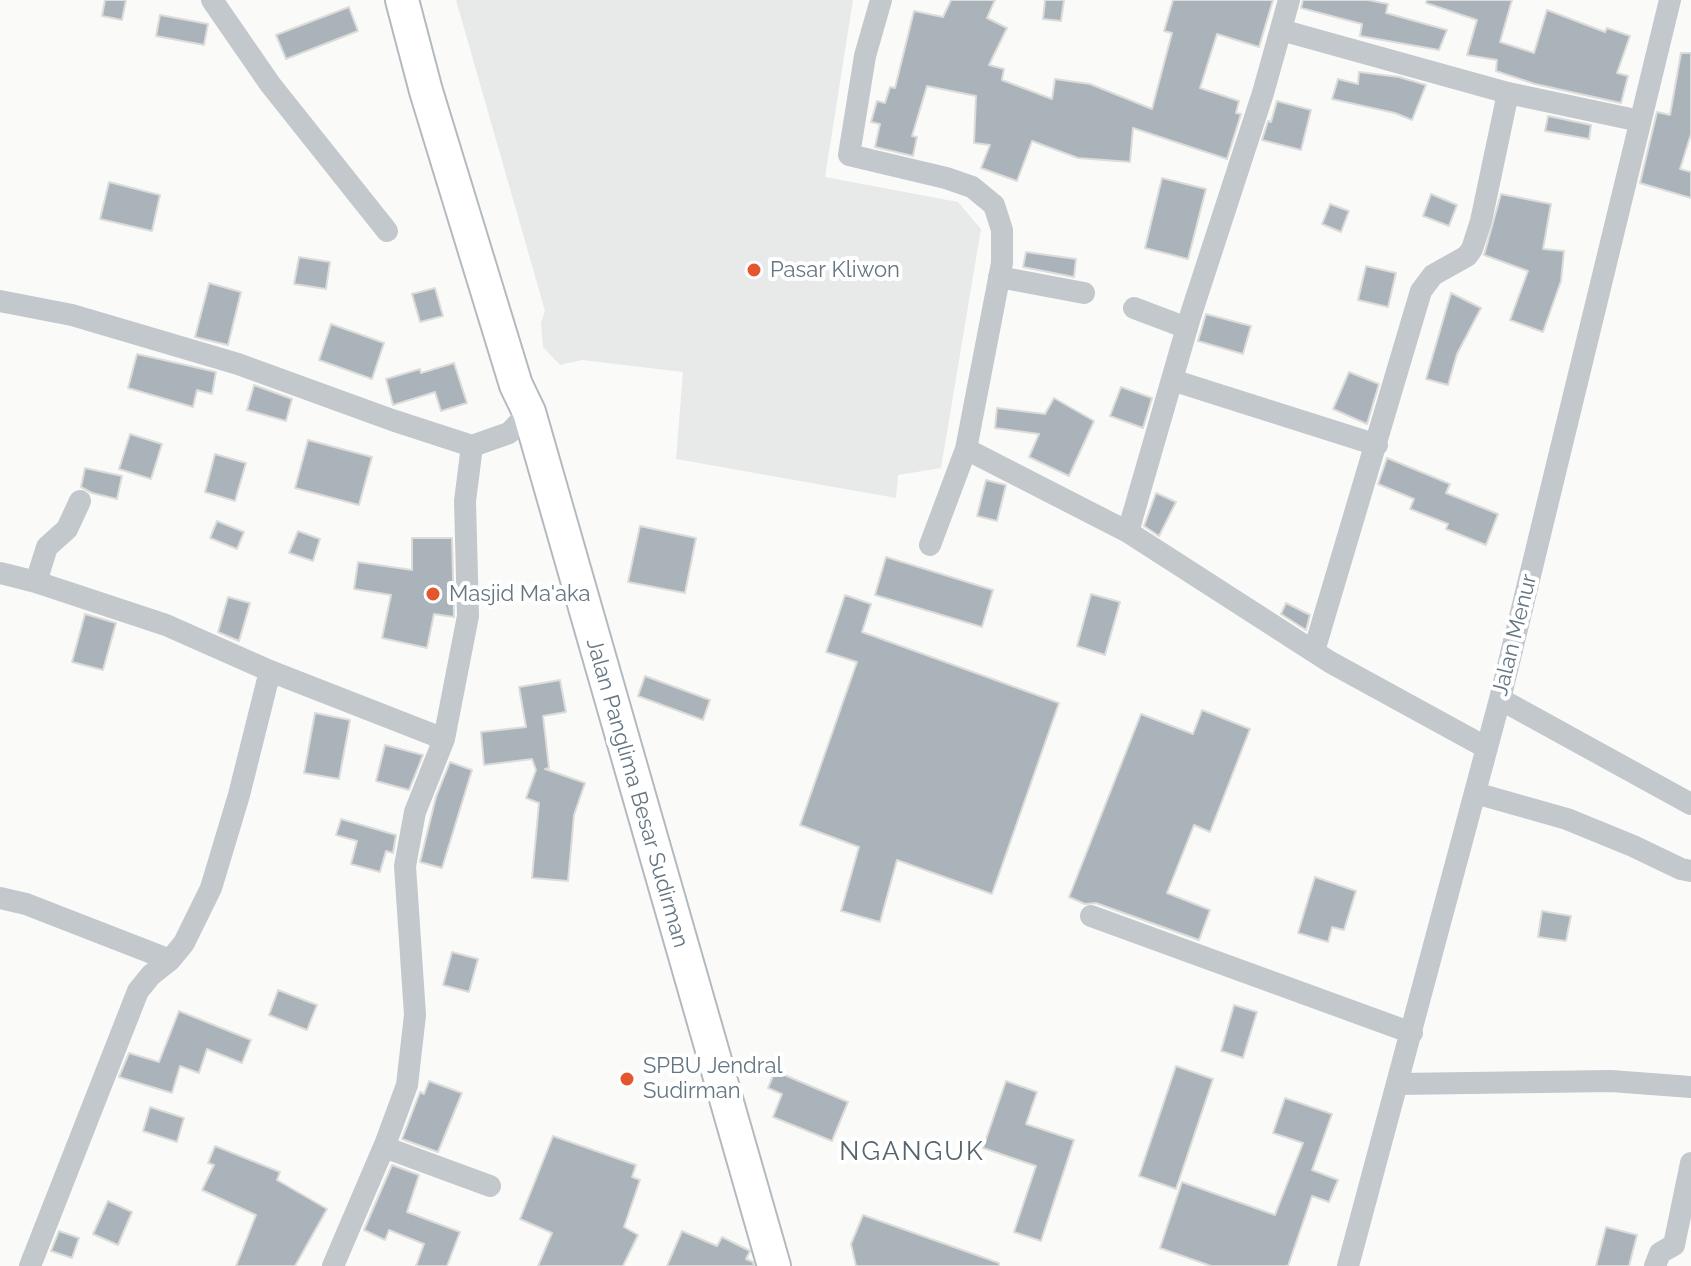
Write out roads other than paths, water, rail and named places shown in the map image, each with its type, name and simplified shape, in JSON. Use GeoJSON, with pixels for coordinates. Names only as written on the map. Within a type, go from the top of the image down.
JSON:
{"type":"FeatureCollection","features":[{"type":"Feature","properties":{"kind":"main road","name":"Jalan Panglima Besar Sudirman"},"geometry":{"type":"LineString","coordinates":[[402,0],[426,91],[511,370],[529,412],[774,1266]]}},
{"type":"Feature","properties":{"kind":"street"},"geometry":{"type":"LineString","coordinates":[[212,0],[270,84],[387,231]]}},
{"type":"Feature","properties":{"kind":"street"},"geometry":{"type":"LineString","coordinates":[[881,0],[865,56],[849,155],[972,187],[994,205],[1002,230],[1002,263],[966,449],[930,545]]}},
{"type":"Feature","properties":{"kind":"street"},"geometry":{"type":"LineString","coordinates":[[1128,532],[1187,328],[1263,93],[1289,0]]}},
{"type":"Feature","properties":{"kind":"street","name":"Jalan Menur"},"geometry":{"type":"LineString","coordinates":[[1348,1266],[1500,699],[1670,0]]}},
{"type":"Feature","properties":{"kind":"street"},"geometry":{"type":"LineString","coordinates":[[1281,30],[1508,93],[1640,121]]}},
{"type":"Feature","properties":{"kind":"street"},"geometry":{"type":"LineString","coordinates":[[1314,651],[1423,285],[1433,275],[1467,256],[1472,249],[1481,221],[1508,93]]}},
{"type":"Feature","properties":{"kind":"street"},"geometry":{"type":"LineString","coordinates":[[999,277],[1084,293]]}},
{"type":"Feature","properties":{"kind":"street"},"geometry":{"type":"LineString","coordinates":[[0,301],[72,315],[238,364],[472,446],[509,433],[529,412]]}},
{"type":"Feature","properties":{"kind":"street"},"geometry":{"type":"LineString","coordinates":[[1134,308],[1187,328]]}},
{"type":"Feature","properties":{"kind":"street"},"geometry":{"type":"LineString","coordinates":[[1172,380],[1377,445]]}},
{"type":"Feature","properties":{"kind":"street"},"geometry":{"type":"LineString","coordinates":[[333,1266],[407,1085],[415,1015],[405,866],[415,812],[444,739],[468,616],[465,501],[472,446]]}},
{"type":"Feature","properties":{"kind":"street"},"geometry":{"type":"LineString","coordinates":[[966,449],[1128,532],[1314,651],[1487,748]]}},
{"type":"Feature","properties":{"kind":"street"},"geometry":{"type":"LineString","coordinates":[[36,582],[47,547],[67,529],[80,501]]}},
{"type":"Feature","properties":{"kind":"street"},"geometry":{"type":"LineString","coordinates":[[0,573],[166,625],[270,671],[444,739]]}},
{"type":"Feature","properties":{"kind":"street"},"geometry":{"type":"LineString","coordinates":[[30,1266],[138,991],[184,943],[211,888],[262,713],[270,671]]}},
{"type":"Feature","properties":{"kind":"street"},"geometry":{"type":"LineString","coordinates":[[1500,699],[1691,804]]}},
{"type":"Feature","properties":{"kind":"street"},"geometry":{"type":"LineString","coordinates":[[1475,793],[1567,819],[1691,871]]}},
{"type":"Feature","properties":{"kind":"street"},"geometry":{"type":"LineString","coordinates":[[0,898],[26,904],[170,960]]}},
{"type":"Feature","properties":{"kind":"street"},"geometry":{"type":"LineString","coordinates":[[1091,916],[1412,1033]]}},
{"type":"Feature","properties":{"kind":"street"},"geometry":{"type":"LineString","coordinates":[[1398,1084],[1611,1081],[1691,1087]]}},
{"type":"Feature","properties":{"kind":"street"},"geometry":{"type":"LineString","coordinates":[[384,1147],[490,1186]]}},
{"type":"Feature","properties":{"kind":"street"},"geometry":{"type":"LineString","coordinates":[[1655,1266],[1660,1253],[1682,1248],[1691,1163]]}},
{"type":"Feature","properties":{"kind":"place","name":"Pasar Kliwon"},"geometry":{"type":"Point","coordinates":[754,270]}},
{"type":"Feature","properties":{"kind":"place","name":"Masjid Ma'aka"},"geometry":{"type":"Point","coordinates":[433,594]}},
{"type":"Feature","properties":{"kind":"place","name":"SPBU Jendral Sudirman"},"geometry":{"type":"Point","coordinates":[627,1079]}},
{"type":"Feature","properties":{"kind":"district","name":"NGANGUK"},"geometry":{"type":"Point","coordinates":[912,1152]}}]}
